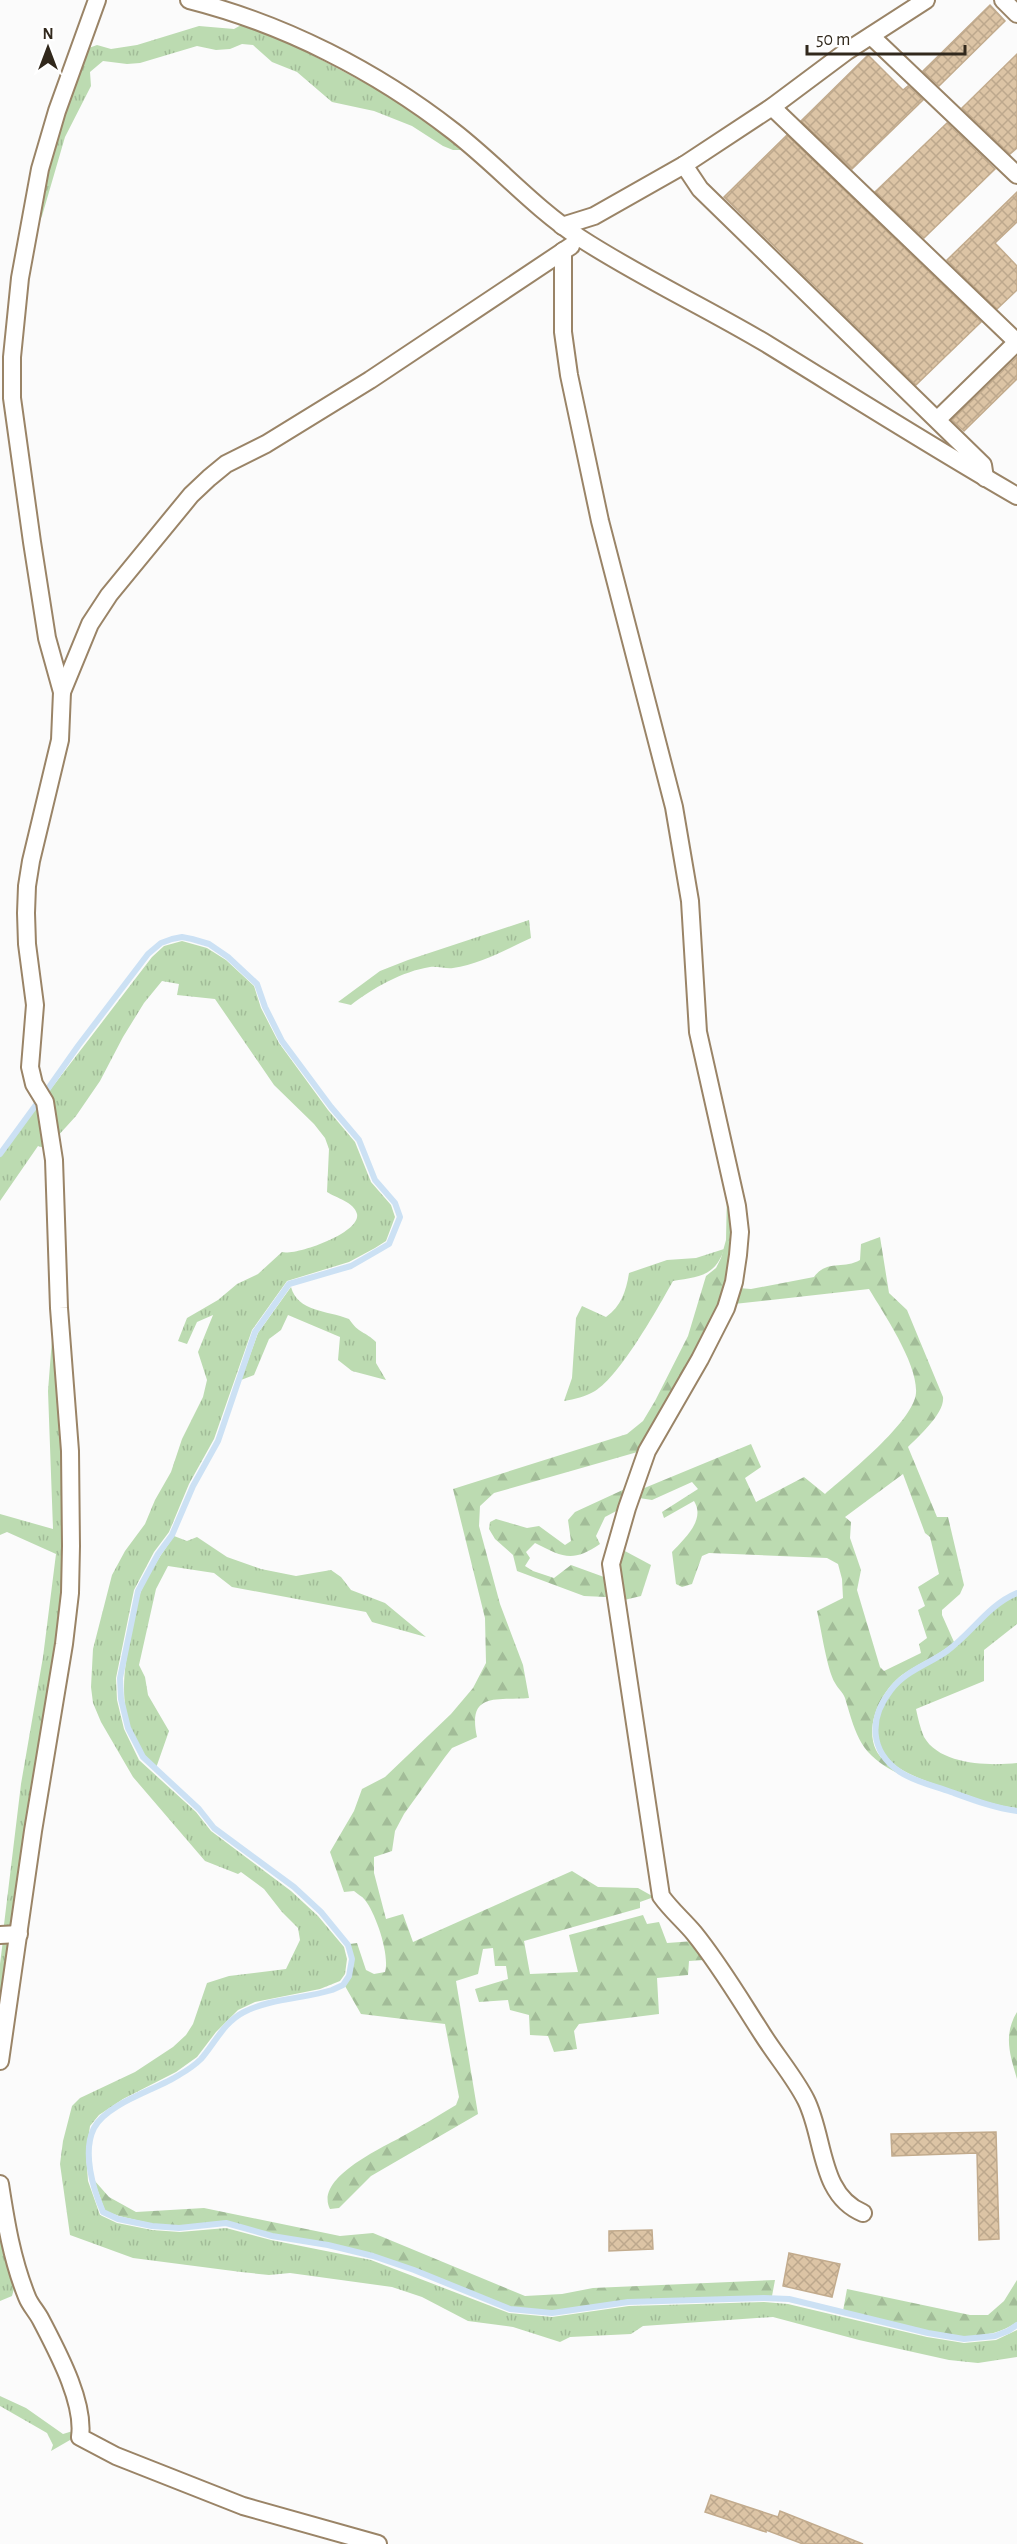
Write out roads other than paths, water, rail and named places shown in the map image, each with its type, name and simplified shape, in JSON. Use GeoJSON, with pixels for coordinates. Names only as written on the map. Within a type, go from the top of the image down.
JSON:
{"type":"FeatureCollection","features":[{"type":"Feature","properties":{"kind":"street"},"geometry":{"type":"LineString","coordinates":[[0,2061],[70,1593],[70,1462],[59,1308],[54,1160],[45,1102],[34,1084],[30,1067],[34,1005],[26,913],[31,861],[60,740],[62,692],[47,638],[32,542],[12,398],[12,357],[20,278],[40,169],[57,111],[98,0]]}},
{"type":"Feature","properties":{"kind":"street"},"geometry":{"type":"LineString","coordinates":[[189,0],[233,11],[273,27],[343,60],[400,92],[456,133],[562,226],[765,343],[1017,496]]}},
{"type":"Feature","properties":{"kind":"street"},"geometry":{"type":"LineString","coordinates":[[562,226],[594,216],[684,165],[772,107],[896,17],[926,0]]}},
{"type":"Feature","properties":{"kind":"street"},"geometry":{"type":"LineString","coordinates":[[1003,0],[1017,14]]}},
{"type":"Feature","properties":{"kind":"street"},"geometry":{"type":"LineString","coordinates":[[871,36],[1017,175]]}},
{"type":"Feature","properties":{"kind":"street"},"geometry":{"type":"LineString","coordinates":[[772,107],[1017,342],[938,419]]}},
{"type":"Feature","properties":{"kind":"street"},"geometry":{"type":"LineString","coordinates":[[684,165],[700,189],[938,419],[982,465],[985,477]]}},
{"type":"Feature","properties":{"kind":"street"},"geometry":{"type":"LineString","coordinates":[[62,692],[90,624],[109,595],[191,495],[209,478],[226,464],[266,444],[370,380],[582,239]]}},
{"type":"Feature","properties":{"kind":"street"},"geometry":{"type":"LineString","coordinates":[[563,251],[563,332],[571,385],[600,521],[674,807],[690,901],[698,1032],[737,1206],[740,1232],[734,1282],[726,1308],[700,1359],[647,1451],[611,1564],[634,1726],[661,1896],[671,1911],[693,1932],[713,1959],[805,2098],[817,2125],[830,2181],[839,2197],[852,2208],[863,2213]]}},
{"type":"Feature","properties":{"kind":"street"},"geometry":{"type":"LineString","coordinates":[[0,1935],[19,1934]]}},
{"type":"Feature","properties":{"kind":"street"},"geometry":{"type":"LineString","coordinates":[[0,2184],[6,2226],[16,2268],[28,2300],[60,2358],[82,2426],[80,2437],[116,2456],[243,2506],[378,2544]]}},
{"type":"Feature","properties":{"kind":"waterway"},"geometry":{"type":"LineString","coordinates":[[47,1090],[148,954],[161,943],[182,937],[209,944],[228,957],[257,984],[265,1007],[282,1041],[331,1107],[359,1140],[375,1180],[395,1203],[400,1217],[389,1244],[351,1266],[289,1284],[255,1332],[218,1441],[193,1486],[172,1535],[158,1554],[138,1591],[120,1678],[121,1699],[128,1728],[143,1757],[199,1809],[214,1828],[294,1887],[321,1912],[348,1945],[352,1959],[349,1976],[343,1985],[332,1990],[265,2004],[237,2016],[193,2066],[169,2081],[121,2104],[100,2119],[91,2138],[89,2159],[93,2182],[103,2212],[118,2219],[152,2226],[179,2228],[226,2223],[272,2236],[328,2245],[373,2256],[414,2270],[510,2309],[552,2313],[628,2302],[764,2298],[789,2299],[928,2333],[964,2339],[995,2336],[1017,2325]]}},
{"type":"Feature","properties":{"kind":"waterway"},"geometry":{"type":"LineString","coordinates":[[0,1154],[38,1102]]}},
{"type":"Feature","properties":{"kind":"waterway"},"geometry":{"type":"LineString","coordinates":[[1017,1593],[997,1605],[947,1651],[897,1683],[884,1701],[876,1723],[876,1734],[882,1754],[900,1772],[919,1781],[984,1803],[1017,1811]]}}]}
